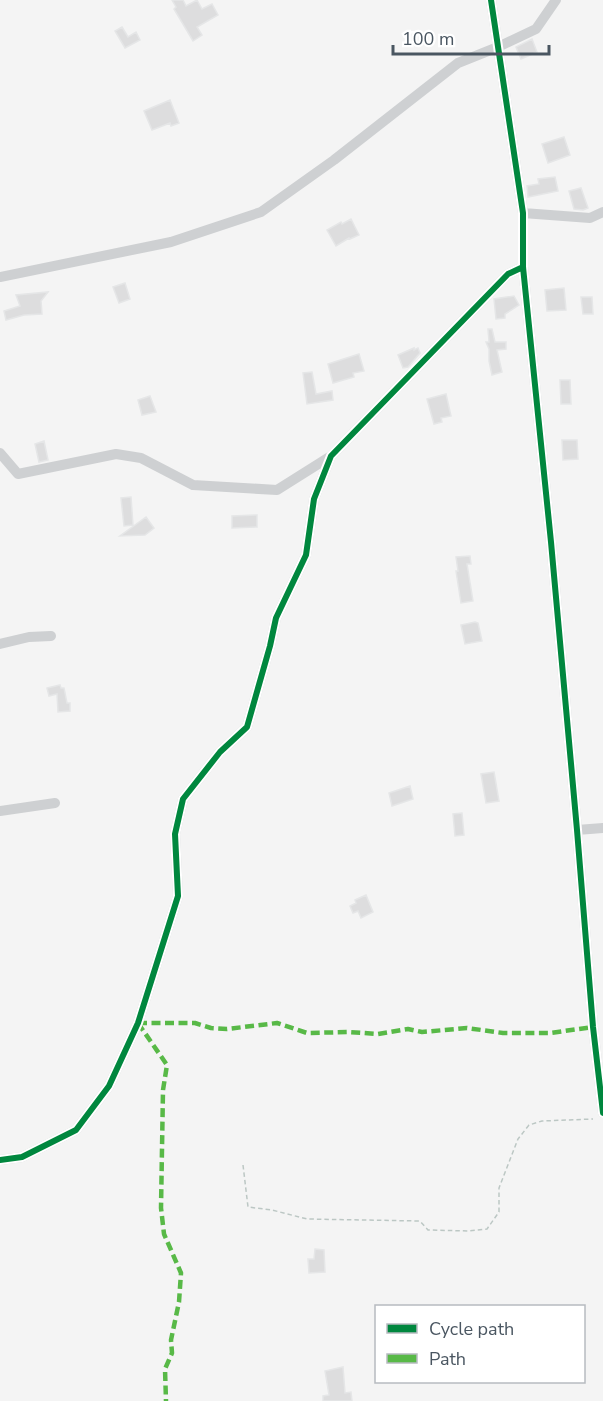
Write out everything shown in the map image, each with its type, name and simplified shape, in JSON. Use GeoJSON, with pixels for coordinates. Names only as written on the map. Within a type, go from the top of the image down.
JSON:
{"type":"FeatureCollection","features":[{"type":"Feature","properties":{"kind":"street"},"geometry":{"type":"LineString","coordinates":[[491,0],[523,213],[523,267],[577,830],[599,1116]]}},
{"type":"Feature","properties":{"kind":"street"},"geometry":{"type":"LineString","coordinates":[[0,277],[171,242],[261,212],[334,160],[458,63],[536,29],[556,0]]}},
{"type":"Feature","properties":{"kind":"street"},"geometry":{"type":"LineString","coordinates":[[523,213],[590,218],[603,212]]}},
{"type":"Feature","properties":{"kind":"street"},"geometry":{"type":"LineString","coordinates":[[0,453],[18,474],[116,454],[141,458],[193,485],[277,490],[331,456],[508,274],[523,267]]}},
{"type":"Feature","properties":{"kind":"street"},"geometry":{"type":"LineString","coordinates":[[0,1160],[22,1157],[76,1130],[110,1086],[138,1023],[178,896],[176,834],[183,800],[220,752],[247,727],[276,618],[306,555],[314,499],[331,456]]}},
{"type":"Feature","properties":{"kind":"street"},"geometry":{"type":"LineString","coordinates":[[0,644],[29,637],[51,636]]}},
{"type":"Feature","properties":{"kind":"street"},"geometry":{"type":"LineString","coordinates":[[0,811],[55,803]]}},
{"type":"Feature","properties":{"kind":"street"},"geometry":{"type":"LineString","coordinates":[[577,830],[603,828]]}},
{"type":"Feature","properties":{"kind":"path"},"geometry":{"type":"LineString","coordinates":[[243,1165],[248,1207],[272,1210],[306,1219],[420,1221],[428,1230],[487,1229],[498,1212],[499,1188],[518,1139],[529,1125],[542,1121],[599,1116]]}},
{"type":"Feature","properties":{"kind":"building"},"geometry":{"type":"Polygon","coordinates":[[[172,0],[183,0],[186,6],[197,0],[202,9],[212,4],[218,15],[197,27],[202,35],[193,41],[174,9],[176,7],[172,0]]]}},
{"type":"Feature","properties":{"kind":"building"},"geometry":{"type":"Polygon","coordinates":[[[122,27],[128,37],[136,32],[140,40],[125,48],[115,31],[122,27]]]}},
{"type":"Feature","properties":{"kind":"building"},"geometry":{"type":"Polygon","coordinates":[[[532,39],[537,52],[521,59],[516,47],[532,39]]]}},
{"type":"Feature","properties":{"kind":"building"},"geometry":{"type":"Polygon","coordinates":[[[170,100],[179,123],[171,126],[170,123],[152,130],[144,111],[170,100]]]}},
{"type":"Feature","properties":{"kind":"building"},"geometry":{"type":"Polygon","coordinates":[[[564,137],[570,155],[548,163],[542,144],[564,137]]]}},
{"type":"Feature","properties":{"kind":"building"},"geometry":{"type":"Polygon","coordinates":[[[555,177],[558,191],[528,197],[527,186],[539,184],[538,179],[555,177]]]}},
{"type":"Feature","properties":{"kind":"building"},"geometry":{"type":"Polygon","coordinates":[[[581,188],[588,208],[574,209],[569,191],[581,188]]]}},
{"type":"Feature","properties":{"kind":"building"},"geometry":{"type":"Polygon","coordinates":[[[351,219],[359,235],[336,246],[327,230],[351,219]]]}},
{"type":"Feature","properties":{"kind":"building"},"geometry":{"type":"Polygon","coordinates":[[[125,283],[130,299],[119,303],[113,287],[125,283]]]}},
{"type":"Feature","properties":{"kind":"building"},"geometry":{"type":"Polygon","coordinates":[[[564,288],[566,310],[547,311],[545,290],[564,288]]]}},
{"type":"Feature","properties":{"kind":"building"},"geometry":{"type":"Polygon","coordinates":[[[48,292],[41,301],[42,314],[24,315],[6,320],[4,311],[20,306],[16,295],[48,292]]]}},
{"type":"Feature","properties":{"kind":"building"},"geometry":{"type":"Polygon","coordinates":[[[514,296],[519,305],[505,314],[505,318],[496,319],[494,299],[514,296]]]}},
{"type":"Feature","properties":{"kind":"building"},"geometry":{"type":"Polygon","coordinates":[[[581,297],[592,297],[593,314],[583,314],[581,297]]]}},
{"type":"Feature","properties":{"kind":"building"},"geometry":{"type":"Polygon","coordinates":[[[488,329],[492,329],[495,342],[506,342],[506,349],[497,350],[502,372],[492,375],[486,342],[489,342],[488,329]]]}},
{"type":"Feature","properties":{"kind":"building"},"geometry":{"type":"Polygon","coordinates":[[[414,348],[414,350],[418,348],[420,353],[408,367],[403,368],[398,355],[414,348]]]}},
{"type":"Feature","properties":{"kind":"building"},"geometry":{"type":"Polygon","coordinates":[[[359,354],[364,371],[353,373],[354,377],[333,383],[328,364],[359,354]]]}},
{"type":"Feature","properties":{"kind":"building"},"geometry":{"type":"Polygon","coordinates":[[[312,372],[316,394],[332,391],[333,400],[307,404],[303,373],[312,372]]]}},
{"type":"Feature","properties":{"kind":"building"},"geometry":{"type":"Polygon","coordinates":[[[560,380],[570,380],[571,404],[561,404],[560,380]]]}},
{"type":"Feature","properties":{"kind":"building"},"geometry":{"type":"Polygon","coordinates":[[[446,394],[451,416],[441,418],[442,422],[434,424],[427,399],[446,394]]]}},
{"type":"Feature","properties":{"kind":"building"},"geometry":{"type":"Polygon","coordinates":[[[150,396],[156,412],[142,415],[138,400],[150,396]]]}},
{"type":"Feature","properties":{"kind":"building"},"geometry":{"type":"Polygon","coordinates":[[[562,440],[577,440],[578,459],[563,460],[562,440]]]}},
{"type":"Feature","properties":{"kind":"building"},"geometry":{"type":"Polygon","coordinates":[[[44,441],[48,460],[39,462],[35,444],[44,441]]]}},
{"type":"Feature","properties":{"kind":"building"},"geometry":{"type":"Polygon","coordinates":[[[131,497],[133,525],[124,526],[121,498],[131,497]]]}},
{"type":"Feature","properties":{"kind":"building"},"geometry":{"type":"Polygon","coordinates":[[[257,515],[257,527],[232,528],[232,516],[257,515]]]}},
{"type":"Feature","properties":{"kind":"building"},"geometry":{"type":"Polygon","coordinates":[[[146,517],[154,528],[145,535],[120,536],[146,517]]]}},
{"type":"Feature","properties":{"kind":"building"},"geometry":{"type":"Polygon","coordinates":[[[470,556],[471,564],[467,564],[473,601],[461,603],[456,557],[470,556]]]}},
{"type":"Feature","properties":{"kind":"building"},"geometry":{"type":"Polygon","coordinates":[[[478,623],[482,641],[465,644],[461,625],[478,623]]]}},
{"type":"Feature","properties":{"kind":"building"},"geometry":{"type":"Polygon","coordinates":[[[60,685],[64,688],[67,703],[70,703],[70,711],[58,712],[57,694],[49,696],[47,688],[60,685]]]}},
{"type":"Feature","properties":{"kind":"building"},"geometry":{"type":"Polygon","coordinates":[[[494,772],[499,801],[486,803],[481,774],[494,772]]]}},
{"type":"Feature","properties":{"kind":"building"},"geometry":{"type":"Polygon","coordinates":[[[410,786],[413,799],[392,806],[389,793],[410,786]]]}},
{"type":"Feature","properties":{"kind":"building"},"geometry":{"type":"Polygon","coordinates":[[[462,813],[464,835],[455,836],[453,814],[462,813]]]}},
{"type":"Feature","properties":{"kind":"building"},"geometry":{"type":"Polygon","coordinates":[[[366,895],[373,912],[361,918],[358,911],[353,913],[350,906],[356,903],[355,900],[366,895]]]}},
{"type":"Feature","properties":{"kind":"building"},"geometry":{"type":"Polygon","coordinates":[[[315,1249],[324,1250],[325,1272],[309,1273],[308,1259],[314,1259],[315,1249]]]}},
{"type":"Feature","properties":{"kind":"building"},"geometry":{"type":"Polygon","coordinates":[[[343,1367],[345,1393],[351,1392],[352,1401],[323,1401],[323,1396],[329,1395],[325,1371],[343,1367]]]}},
{"type":"Feature","properties":{"kind":"marked path"},"geometry":{"type":"LineString","coordinates":[[138,1023],[195,1023],[211,1028],[227,1029],[277,1023],[307,1033],[378,1034],[408,1029],[422,1032],[467,1028],[503,1033],[550,1033],[593,1027]]}},
{"type":"Feature","properties":{"kind":"marked path"},"geometry":{"type":"LineString","coordinates":[[138,1023],[167,1065],[163,1090],[161,1208],[164,1234],[181,1273],[179,1302],[171,1340],[172,1353],[165,1369],[166,1401]]}},
{"type":"Feature","properties":{"kind":"cycle path"},"geometry":{"type":"LineString","coordinates":[[491,0],[523,213],[523,267],[551,542],[593,1027],[603,1113]]}},
{"type":"Feature","properties":{"kind":"cycle path"},"geometry":{"type":"LineString","coordinates":[[0,1160],[22,1157],[76,1130],[109,1086],[138,1023],[178,896],[175,834],[183,799],[220,752],[247,727],[276,618],[306,555],[314,499],[331,456],[508,274],[523,267]]}}]}
